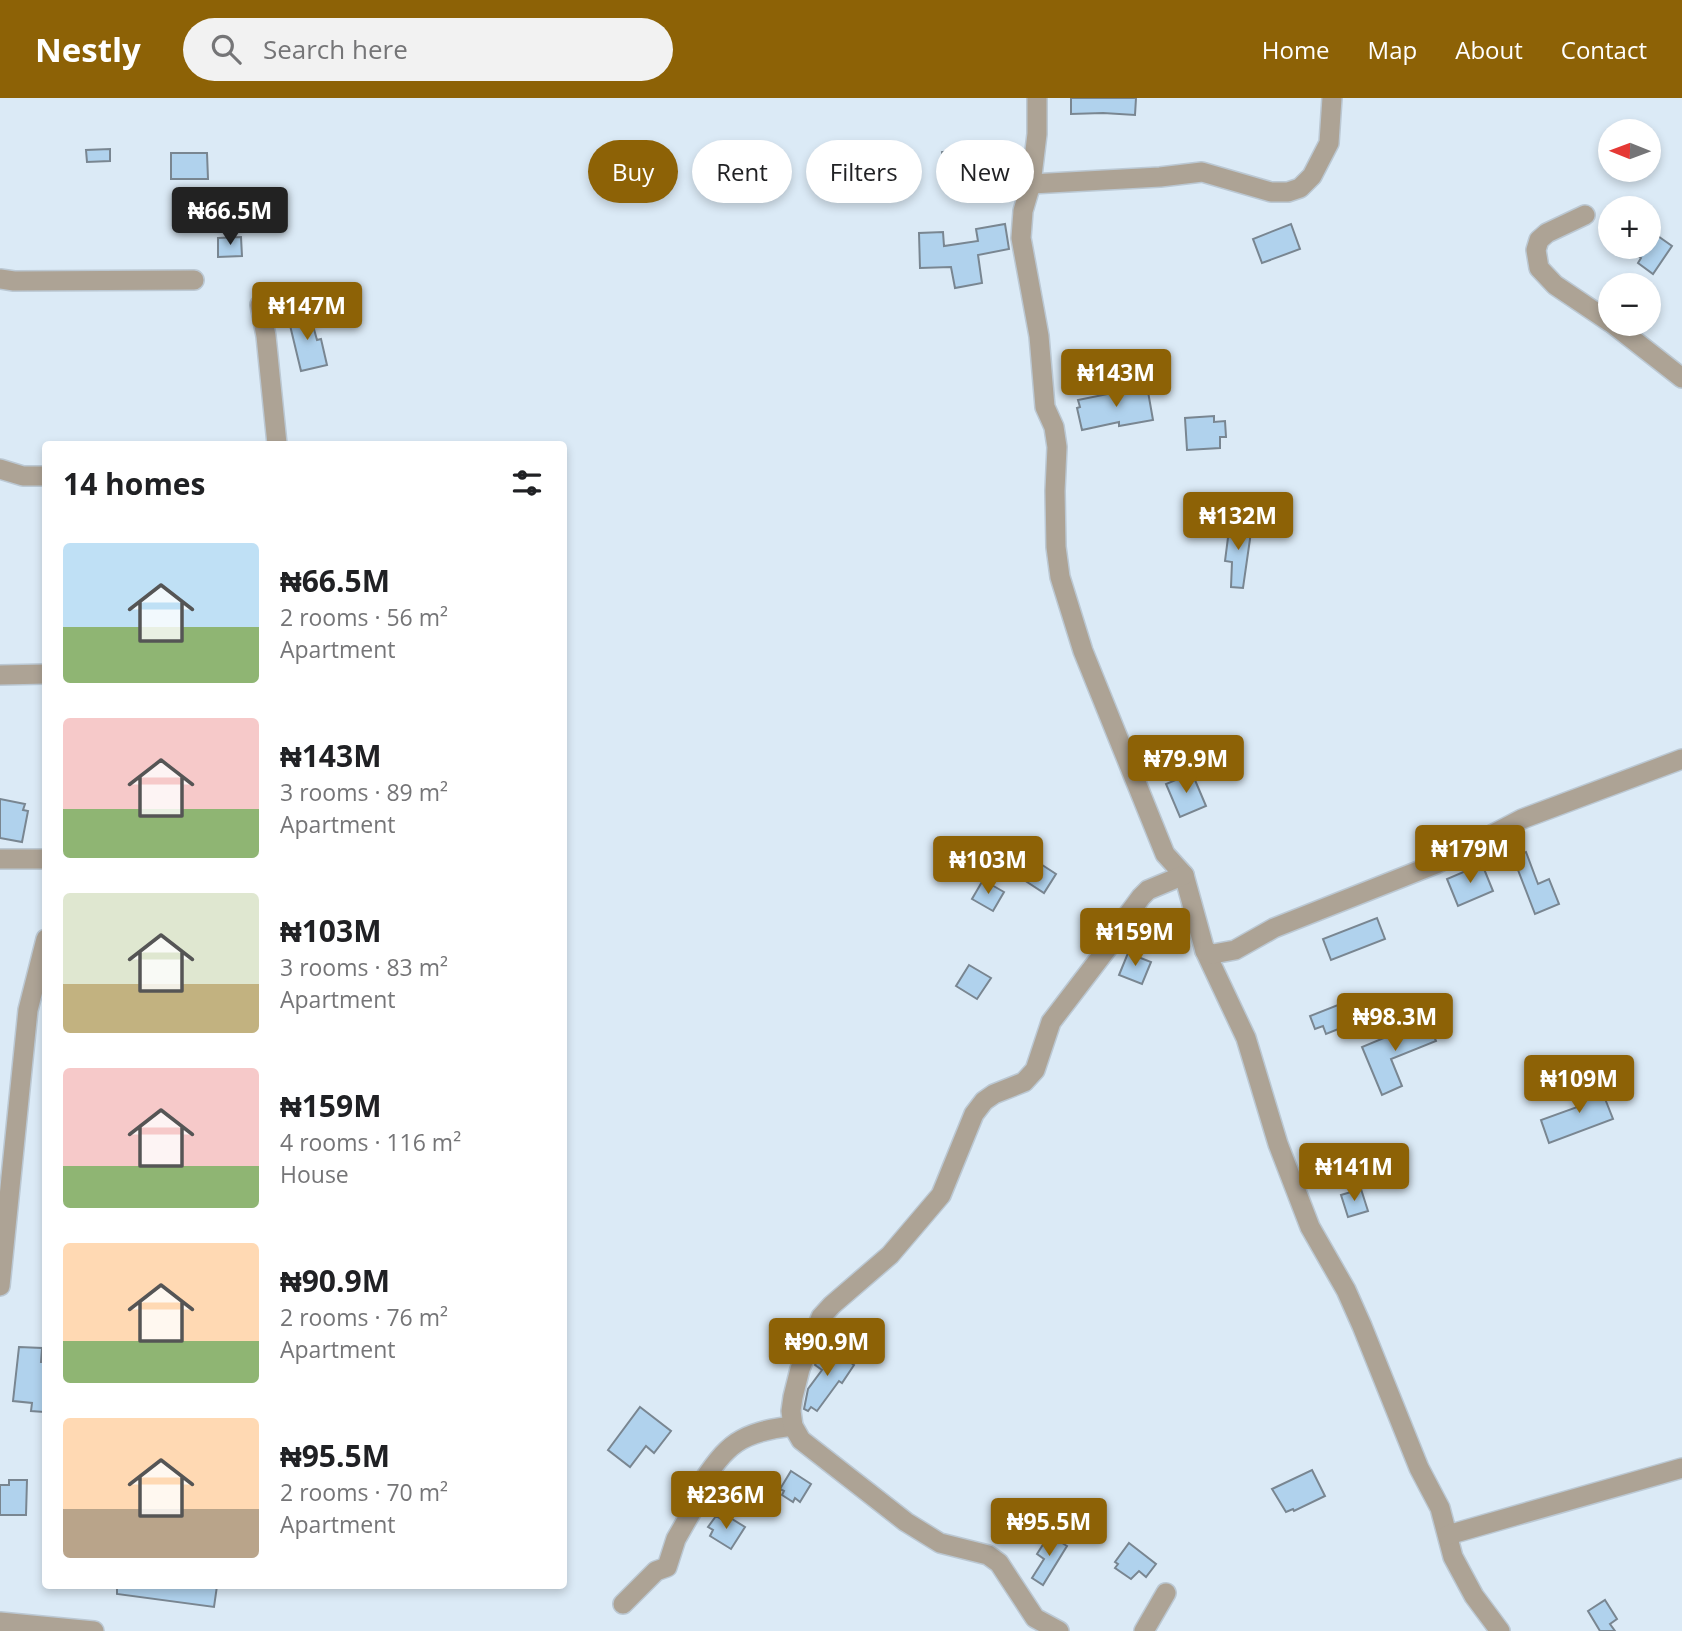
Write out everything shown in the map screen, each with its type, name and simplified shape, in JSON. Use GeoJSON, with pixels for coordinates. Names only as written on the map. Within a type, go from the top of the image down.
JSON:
{"type":"FeatureCollection","features":[{"type":"Feature","properties":{"kind":"street"},"geometry":{"type":"LineString","coordinates":[[1034,159],[1037,98]]}},
{"type":"Feature","properties":{"kind":"street"},"geometry":{"type":"LineString","coordinates":[[1034,184],[1202,172],[1271,192],[1288,192],[1300,188],[1312,176],[1329,143],[1332,98]]}},
{"type":"Feature","properties":{"kind":"street"},"geometry":{"type":"LineString","coordinates":[[1025,203],[1021,238],[1039,336],[1045,407],[1054,427],[1057,447],[1055,491],[1060,577],[1083,651],[1165,854],[1184,875],[1205,951],[1246,1038],[1278,1143],[1310,1227],[1346,1290],[1419,1468],[1440,1508],[1453,1557],[1474,1596],[1500,1631]]}},
{"type":"Feature","properties":{"kind":"street"},"geometry":{"type":"LineString","coordinates":[[1585,215],[1547,233],[1539,240],[1536,250],[1539,268],[1555,285],[1598,314]]}},
{"type":"Feature","properties":{"kind":"street"},"geometry":{"type":"LineString","coordinates":[[0,279],[194,280]]}},
{"type":"Feature","properties":{"kind":"street"},"geometry":{"type":"LineString","coordinates":[[260,305],[266,336],[277,441]]}},
{"type":"Feature","properties":{"kind":"street"},"geometry":{"type":"LineString","coordinates":[[1628,336],[1682,378]]}},
{"type":"Feature","properties":{"kind":"street"},"geometry":{"type":"LineString","coordinates":[[0,469],[23,476],[42,476]]}},
{"type":"Feature","properties":{"kind":"street"},"geometry":{"type":"LineString","coordinates":[[0,675],[42,674]]}},
{"type":"Feature","properties":{"kind":"street"},"geometry":{"type":"LineString","coordinates":[[1205,951],[1213,954],[1235,950],[1286,923],[1436,864],[1522,819],[1682,759]]}},
{"type":"Feature","properties":{"kind":"street"},"geometry":{"type":"LineString","coordinates":[[0,859],[42,859]]}},
{"type":"Feature","properties":{"kind":"street"},"geometry":{"type":"LineString","coordinates":[[1059,1631],[1035,1618],[999,1563],[988,1555],[940,1543],[906,1522],[801,1440],[793,1426],[791,1411],[800,1369],[821,1317],[890,1255],[940,1195],[974,1114],[984,1101],[1024,1082],[1035,1069],[1051,1021],[1108,948],[1141,897],[1149,890],[1184,875]]}},
{"type":"Feature","properties":{"kind":"street"},"geometry":{"type":"LineString","coordinates":[[0,1286],[8,1119],[28,1010],[42,955]]}},
{"type":"Feature","properties":{"kind":"street"},"geometry":{"type":"LineString","coordinates":[[623,1604],[656,1571],[667,1567],[676,1539],[704,1490],[699,1488],[716,1460],[741,1438],[793,1426]]}},
{"type":"Feature","properties":{"kind":"street"},"geometry":{"type":"LineString","coordinates":[[1448,1535],[1682,1468]]}},
{"type":"Feature","properties":{"kind":"street"},"geometry":{"type":"LineString","coordinates":[[1144,1631],[1166,1593]]}},
{"type":"Feature","properties":{"kind":"street"},"geometry":{"type":"LineString","coordinates":[[0,1622],[94,1631]]}},
{"type":"Feature","properties":{"kind":"building"},"geometry":{"type":"Polygon","coordinates":[[[1071,98],[1136,98],[1135,115],[1071,114],[1071,98]]]}},
{"type":"Feature","properties":{"kind":"building"},"geometry":{"type":"Polygon","coordinates":[[[110,149],[110,161],[87,162],[86,150],[110,149]]]}},
{"type":"Feature","properties":{"kind":"building"},"geometry":{"type":"Polygon","coordinates":[[[171,153],[207,153],[208,179],[171,179],[171,153]]]}},
{"type":"Feature","properties":{"kind":"building"},"geometry":{"type":"Polygon","coordinates":[[[1005,224],[1009,249],[978,255],[982,283],[955,288],[951,267],[920,268],[919,233],[943,232],[944,246],[978,241],[976,229],[1005,224]]]}},
{"type":"Feature","properties":{"kind":"building"},"geometry":{"type":"Polygon","coordinates":[[[1291,224],[1300,249],[1262,263],[1253,239],[1291,224]]]}},
{"type":"Feature","properties":{"kind":"building"},"geometry":{"type":"Polygon","coordinates":[[[241,237],[242,256],[218,257],[218,238],[241,237]]]}},
{"type":"Feature","properties":{"kind":"building"},"geometry":{"type":"Polygon","coordinates":[[[1661,238],[1672,246],[1654,273],[1638,263],[1640,259],[1661,259],[1661,238]]]}},
{"type":"Feature","properties":{"kind":"building"},"geometry":{"type":"Polygon","coordinates":[[[309,311],[317,340],[321,339],[327,365],[301,371],[288,317],[309,311]]]}},
{"type":"Feature","properties":{"kind":"building"},"geometry":{"type":"Polygon","coordinates":[[[1147,386],[1153,420],[1119,426],[1119,422],[1082,430],[1078,400],[1147,386]]]}},
{"type":"Feature","properties":{"kind":"building"},"geometry":{"type":"Polygon","coordinates":[[[1214,416],[1214,422],[1225,421],[1226,437],[1220,437],[1220,448],[1187,450],[1185,418],[1214,416]]]}},
{"type":"Feature","properties":{"kind":"building"},"geometry":{"type":"Polygon","coordinates":[[[1230,522],[1252,525],[1243,588],[1231,587],[1232,562],[1225,561],[1230,522]]]}},
{"type":"Feature","properties":{"kind":"building"},"geometry":{"type":"Polygon","coordinates":[[[1192,773],[1206,806],[1180,817],[1166,784],[1192,773]]]}},
{"type":"Feature","properties":{"kind":"building"},"geometry":{"type":"Polygon","coordinates":[[[0,799],[25,804],[23,810],[28,811],[22,842],[0,838],[0,799]]]}},
{"type":"Feature","properties":{"kind":"building"},"geometry":{"type":"Polygon","coordinates":[[[1526,852],[1538,884],[1549,879],[1559,904],[1535,914],[1513,857],[1526,852]]]}},
{"type":"Feature","properties":{"kind":"building"},"geometry":{"type":"Polygon","coordinates":[[[1033,859],[1056,874],[1044,893],[1021,878],[1033,859]]]}},
{"type":"Feature","properties":{"kind":"building"},"geometry":{"type":"Polygon","coordinates":[[[1482,864],[1493,891],[1458,906],[1447,879],[1482,864]]]}},
{"type":"Feature","properties":{"kind":"building"},"geometry":{"type":"Polygon","coordinates":[[[983,880],[1004,892],[993,911],[972,899],[983,880]]]}},
{"type":"Feature","properties":{"kind":"building"},"geometry":{"type":"Polygon","coordinates":[[[1377,918],[1385,939],[1331,960],[1323,939],[1377,918]]]}},
{"type":"Feature","properties":{"kind":"building"},"geometry":{"type":"Polygon","coordinates":[[[1128,953],[1151,962],[1142,984],[1119,975],[1128,953]]]}},
{"type":"Feature","properties":{"kind":"building"},"geometry":{"type":"Polygon","coordinates":[[[969,965],[991,978],[977,999],[956,986],[969,965]]]}},
{"type":"Feature","properties":{"kind":"building"},"geometry":{"type":"Polygon","coordinates":[[[1343,1003],[1351,1024],[1326,1034],[1323,1026],[1315,1029],[1310,1016],[1343,1003]]]}},
{"type":"Feature","properties":{"kind":"building"},"geometry":{"type":"Polygon","coordinates":[[[1427,1020],[1436,1041],[1391,1059],[1402,1086],[1382,1095],[1362,1047],[1427,1020]]]}},
{"type":"Feature","properties":{"kind":"building"},"geometry":{"type":"Polygon","coordinates":[[[1598,1081],[1613,1119],[1549,1143],[1541,1120],[1583,1105],[1577,1089],[1598,1081]]]}},
{"type":"Feature","properties":{"kind":"building"},"geometry":{"type":"Polygon","coordinates":[[[1361,1189],[1368,1211],[1348,1217],[1341,1195],[1361,1189]]]}},
{"type":"Feature","properties":{"kind":"building"},"geometry":{"type":"Polygon","coordinates":[[[825,1345],[854,1365],[817,1411],[811,1407],[808,1411],[804,1409],[808,1389],[822,1370],[815,1365],[825,1345]]]}},
{"type":"Feature","properties":{"kind":"building"},"geometry":{"type":"Polygon","coordinates":[[[19,1347],[42,1348],[42,1412],[31,1411],[32,1403],[13,1401],[19,1347]]]}},
{"type":"Feature","properties":{"kind":"building"},"geometry":{"type":"Polygon","coordinates":[[[640,1407],[671,1431],[654,1453],[646,1446],[630,1467],[608,1450],[640,1407]]]}},
{"type":"Feature","properties":{"kind":"building"},"geometry":{"type":"Polygon","coordinates":[[[1312,1470],[1325,1496],[1294,1511],[1293,1509],[1286,1512],[1272,1489],[1312,1470]]]}},
{"type":"Feature","properties":{"kind":"building"},"geometry":{"type":"Polygon","coordinates":[[[791,1471],[811,1484],[800,1502],[795,1498],[793,1502],[782,1495],[784,1491],[780,1489],[791,1471]]]}},
{"type":"Feature","properties":{"kind":"building"},"geometry":{"type":"Polygon","coordinates":[[[9,1480],[27,1480],[26,1515],[0,1515],[0,1485],[9,1485],[9,1480]]]}},
{"type":"Feature","properties":{"kind":"building"},"geometry":{"type":"Polygon","coordinates":[[[724,1514],[745,1527],[731,1549],[710,1536],[713,1530],[708,1527],[716,1516],[721,1519],[724,1514]]]}},
{"type":"Feature","properties":{"kind":"building"},"geometry":{"type":"Polygon","coordinates":[[[1049,1535],[1067,1546],[1043,1585],[1032,1578],[1044,1559],[1037,1554],[1049,1535]]]}},
{"type":"Feature","properties":{"kind":"building"},"geometry":{"type":"Polygon","coordinates":[[[1129,1543],[1156,1564],[1146,1577],[1139,1571],[1131,1579],[1115,1568],[1118,1564],[1115,1562],[1129,1543]]]}},
{"type":"Feature","properties":{"kind":"building"},"geometry":{"type":"Polygon","coordinates":[[[117,1589],[217,1589],[214,1607],[117,1594],[117,1589]]]}},
{"type":"Feature","properties":{"kind":"building"},"geometry":{"type":"Polygon","coordinates":[[[1605,1600],[1617,1619],[1610,1624],[1615,1631],[1600,1631],[1588,1611],[1605,1600]]]}}]}
